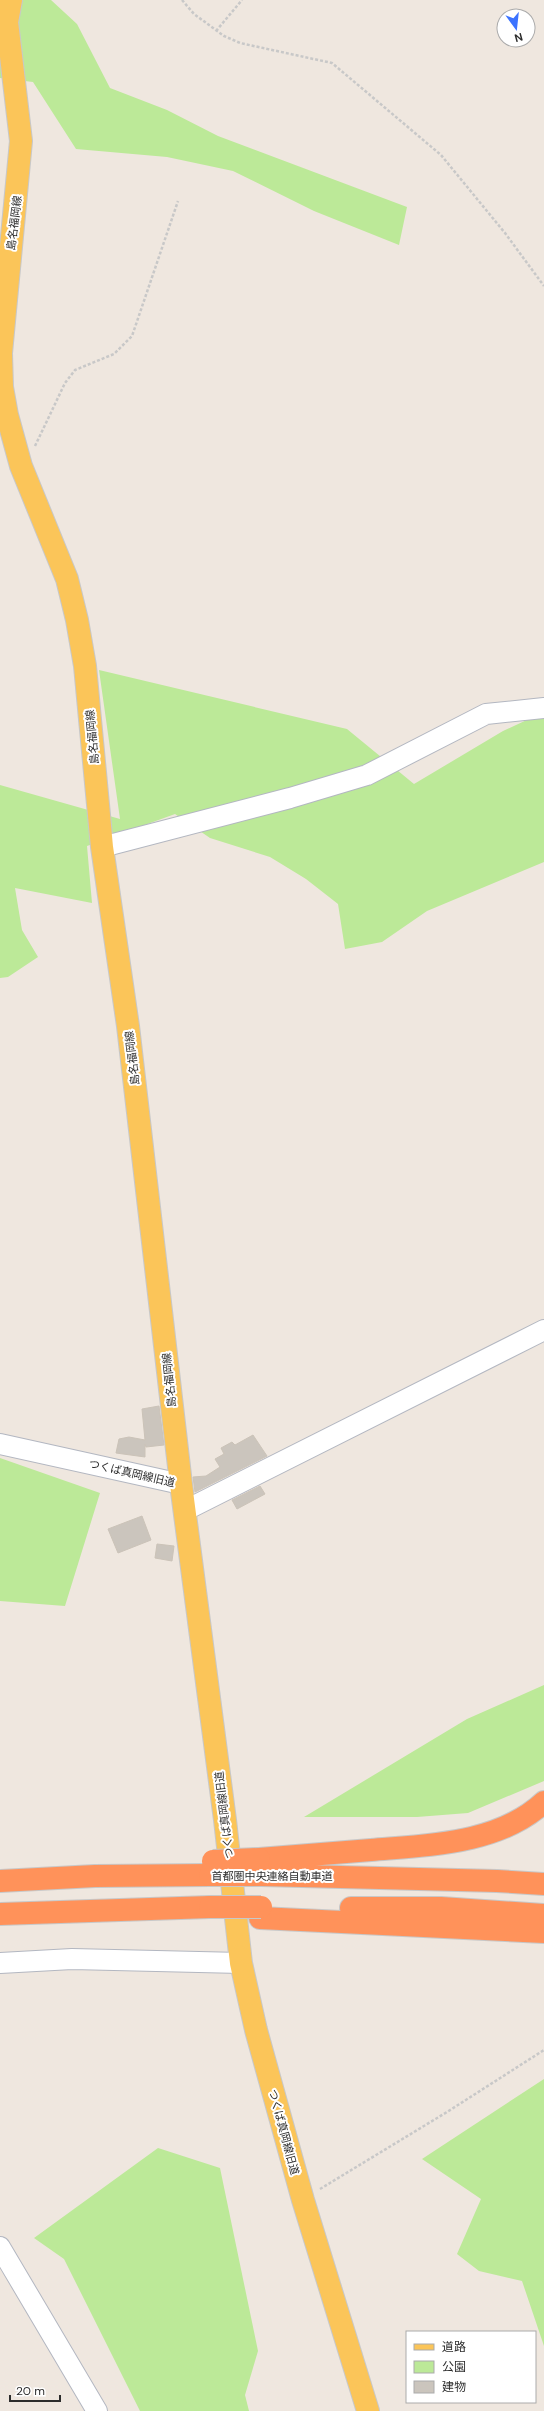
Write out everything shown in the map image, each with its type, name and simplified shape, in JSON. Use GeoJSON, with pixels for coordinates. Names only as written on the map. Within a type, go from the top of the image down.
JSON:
{"type":"FeatureCollection","features":[{"type":"Feature","properties":{"kind":"highway"},"geometry":{"type":"LineString","coordinates":[[260,1867],[439,1845],[473,1838],[514,1822],[544,1802]]}},
{"type":"Feature","properties":{"kind":"highway","name":"首都圏中央連絡自動車道"},"geometry":{"type":"LineString","coordinates":[[0,1881],[211,1868],[260,1867],[544,1884]]}},
{"type":"Feature","properties":{"kind":"highway"},"geometry":{"type":"LineString","coordinates":[[261,1913],[441,1908],[544,1915]]}},
{"type":"Feature","properties":{"kind":"highway"},"geometry":{"type":"LineString","coordinates":[[6,1914],[261,1913],[544,1932]]}},
{"type":"Feature","properties":{"kind":"main road","name":"島名福岡線"},"geometry":{"type":"LineString","coordinates":[[11,0],[3,26],[21,141],[1,353],[2,387],[7,415],[21,466],[67,579],[77,620],[85,666],[102,847],[128,1026],[181,1484]]}},
{"type":"Feature","properties":{"kind":"main road","name":"つくば真岡線旧道"},"geometry":{"type":"LineString","coordinates":[[181,1484],[225,1820],[241,1963],[256,2030],[303,2200],[368,2411]]}},
{"type":"Feature","properties":{"kind":"street"},"geometry":{"type":"LineString","coordinates":[[102,847],[290,798],[367,775],[486,714],[544,708]]}},
{"type":"Feature","properties":{"kind":"street"},"geometry":{"type":"LineString","coordinates":[[184,1511],[544,1330]]}},
{"type":"Feature","properties":{"kind":"street","name":"つくば真岡線旧道"},"geometry":{"type":"LineString","coordinates":[[0,1444],[181,1484]]}},
{"type":"Feature","properties":{"kind":"street"},"geometry":{"type":"LineString","coordinates":[[0,1963],[72,1959],[241,1963]]}},
{"type":"Feature","properties":{"kind":"street"},"geometry":{"type":"LineString","coordinates":[[0,2247],[97,2411]]}},
{"type":"Feature","properties":{"kind":"path"},"geometry":{"type":"LineString","coordinates":[[182,0],[194,14],[216,31],[240,43],[332,63],[441,155],[505,233],[544,286]]}},
{"type":"Feature","properties":{"kind":"path"},"geometry":{"type":"LineString","coordinates":[[216,31],[242,0]]}},
{"type":"Feature","properties":{"kind":"path"},"geometry":{"type":"LineString","coordinates":[[21,466],[32,452],[65,383],[75,370],[114,354],[132,336],[178,201]]}},
{"type":"Feature","properties":{"kind":"path"},"geometry":{"type":"LineString","coordinates":[[303,2200],[447,2112],[544,2050]]}},
{"type":"Feature","properties":{"kind":"green space"},"geometry":{"type":"Polygon","coordinates":[[[0,0],[51,0],[77,24],[110,88],[167,110],[218,136],[407,207],[399,245],[314,211],[233,171],[167,157],[76,149],[33,82],[0,78],[0,0]]]}},
{"type":"Feature","properties":{"kind":"green space"},"geometry":{"type":"Polygon","coordinates":[[[99,670],[347,729],[414,784],[503,731],[544,712],[544,862],[427,911],[382,942],[345,949],[338,904],[306,879],[270,857],[210,838],[175,814],[87,846],[92,903],[15,888],[22,930],[38,957],[8,977],[0,978],[0,785],[120,819],[99,670]]]}},
{"type":"Feature","properties":{"kind":"green space"},"geometry":{"type":"Polygon","coordinates":[[[0,1458],[100,1493],[65,1606],[0,1601],[0,1458]]]}},
{"type":"Feature","properties":{"kind":"green space"},"geometry":{"type":"Polygon","coordinates":[[[544,1685],[544,1781],[468,1813],[417,1817],[304,1817],[467,1719],[544,1685]]]}},
{"type":"Feature","properties":{"kind":"green space"},"geometry":{"type":"Polygon","coordinates":[[[544,2079],[544,2346],[522,2281],[479,2271],[457,2254],[481,2199],[422,2159],[544,2079]]]}},
{"type":"Feature","properties":{"kind":"green space"},"geometry":{"type":"Polygon","coordinates":[[[158,2148],[220,2168],[258,2351],[245,2395],[249,2411],[140,2411],[64,2259],[34,2238],[158,2148]]]}},
{"type":"Feature","properties":{"kind":"building"},"geometry":{"type":"Polygon","coordinates":[[[159,1406],[164,1445],[146,1447],[145,1444],[145,1457],[116,1453],[119,1439],[129,1437],[145,1440],[142,1409],[159,1406]]]}},
{"type":"Feature","properties":{"kind":"building"},"geometry":{"type":"Polygon","coordinates":[[[253,1435],[267,1456],[195,1492],[193,1477],[206,1476],[220,1467],[215,1459],[224,1454],[221,1448],[232,1442],[235,1445],[253,1435]]]}},
{"type":"Feature","properties":{"kind":"building"},"geometry":{"type":"Polygon","coordinates":[[[260,1486],[265,1494],[237,1509],[232,1500],[260,1486]]]}},
{"type":"Feature","properties":{"kind":"building"},"geometry":{"type":"Polygon","coordinates":[[[142,1516],[151,1540],[118,1553],[108,1529],[142,1516]]]}},
{"type":"Feature","properties":{"kind":"building"},"geometry":{"type":"Polygon","coordinates":[[[157,1544],[174,1546],[172,1561],[155,1558],[157,1544]]]}}]}
